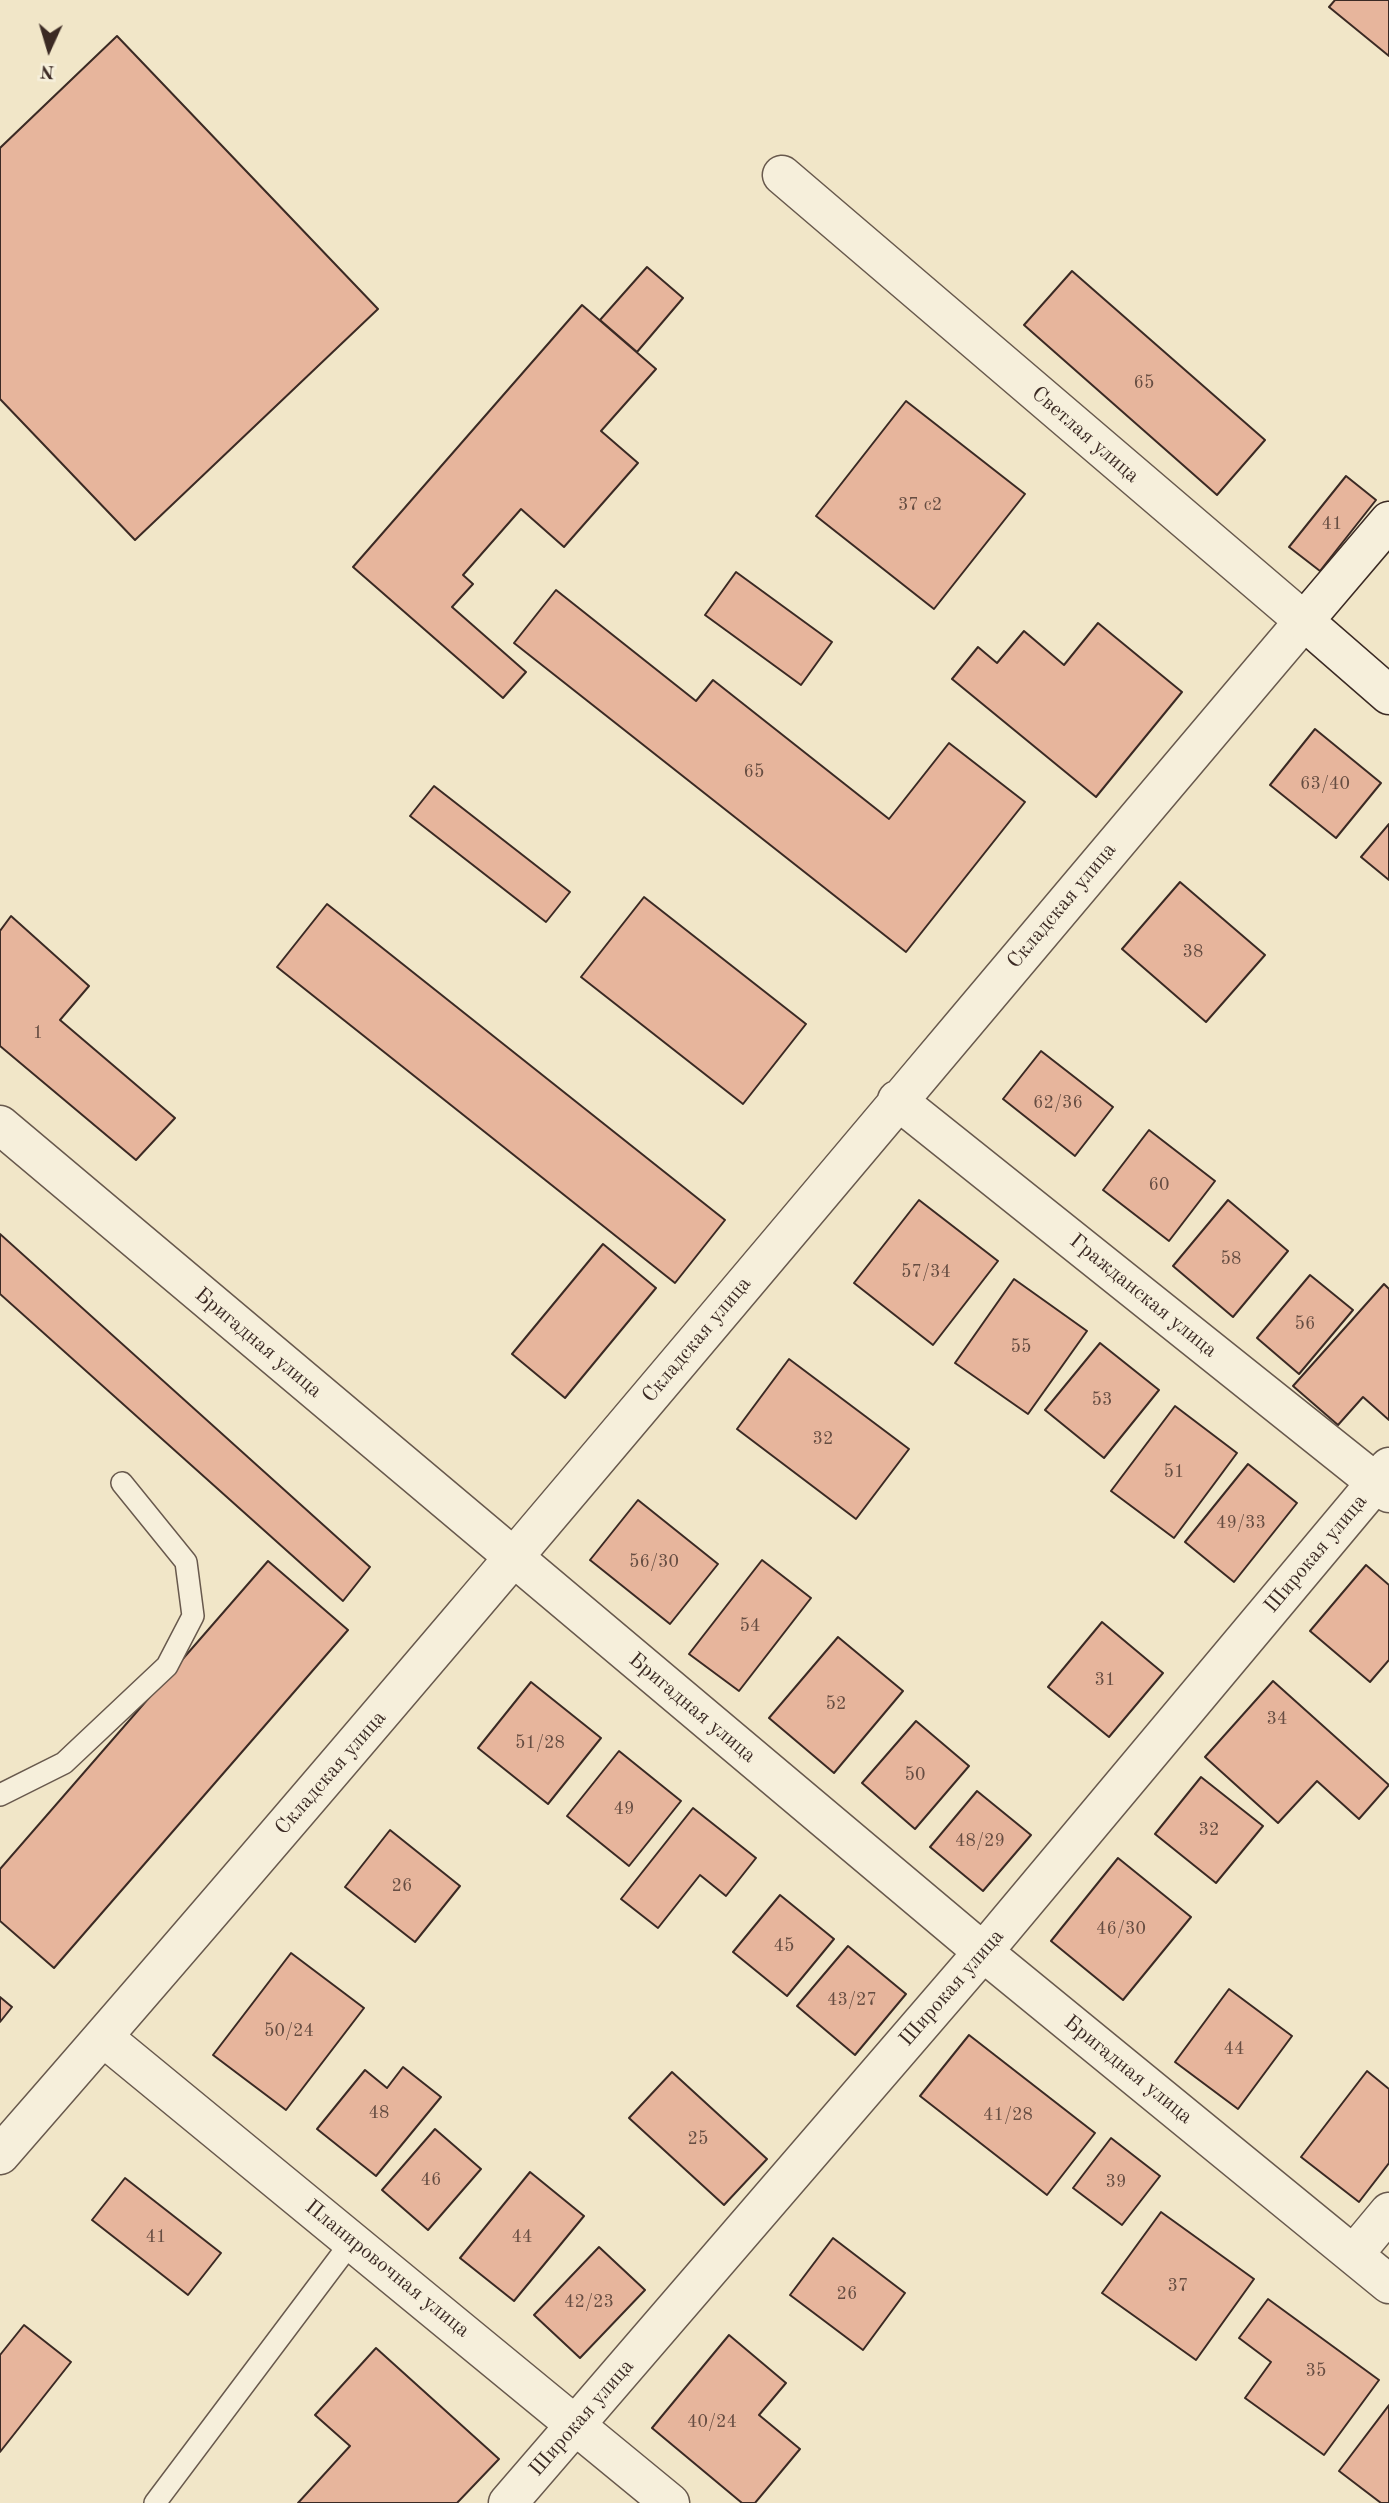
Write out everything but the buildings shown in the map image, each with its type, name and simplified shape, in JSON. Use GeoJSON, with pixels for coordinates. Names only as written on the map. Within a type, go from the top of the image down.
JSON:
{"type":"FeatureCollection","features":[{"type":"Feature","properties":{"kind":"street","name":"Светлая улица"},"geometry":{"type":"LineString","coordinates":[[782,175],[1389,695]]}},
{"type":"Feature","properties":{"kind":"street","name":"Складская улица"},"geometry":{"type":"LineString","coordinates":[[0,2155],[515,1559],[897,1100],[1389,521]]}},
{"type":"Feature","properties":{"kind":"street","name":"Гражданская улица"},"geometry":{"type":"LineString","coordinates":[[897,1100],[1385,1481]]}},
{"type":"Feature","properties":{"kind":"street","name":"Бригадная улица"},"geometry":{"type":"LineString","coordinates":[[0,1125],[984,1952],[1389,2284]]}},
{"type":"Feature","properties":{"kind":"street","name":"Широкая улица"},"geometry":{"type":"LineString","coordinates":[[508,2503],[984,1952],[1385,1481]]}},
{"type":"Feature","properties":{"kind":"street","name":"Планировочная улица"},"geometry":{"type":"LineString","coordinates":[[103,2037],[670,2503]]}},
{"type":"Feature","properties":{"kind":"street"},"geometry":{"type":"LineString","coordinates":[[1354,2254],[1389,2212]]}},
{"type":"Feature","properties":{"kind":"lane"},"geometry":{"type":"LineString","coordinates":[[0,1795],[64,1763],[167,1666],[193,1616],[186,1562],[122,1483]]}},
{"type":"Feature","properties":{"kind":"lane"},"geometry":{"type":"LineString","coordinates":[[155,2503],[352,2241]]}}]}
